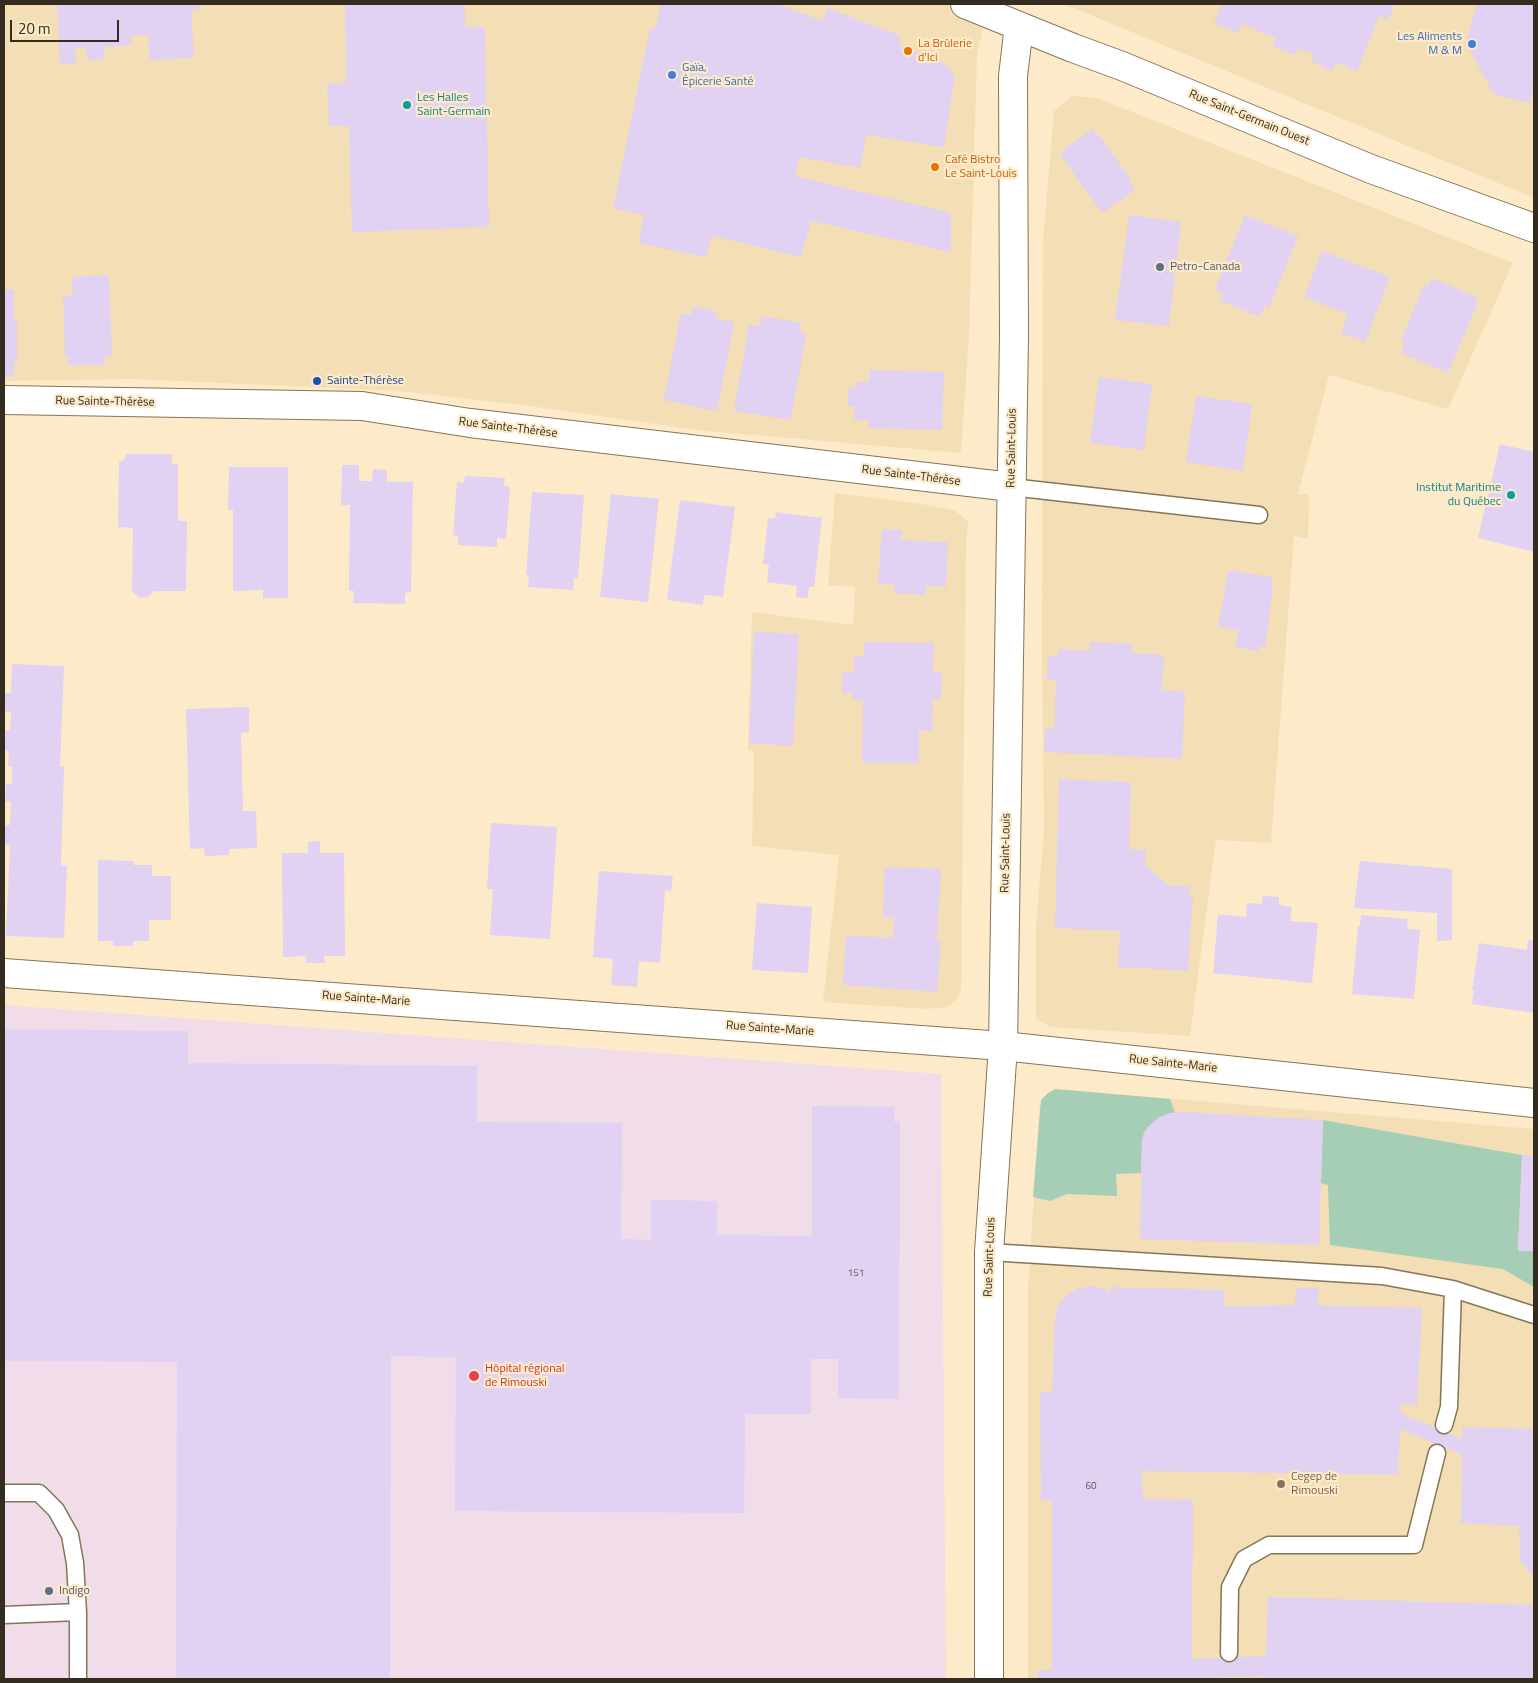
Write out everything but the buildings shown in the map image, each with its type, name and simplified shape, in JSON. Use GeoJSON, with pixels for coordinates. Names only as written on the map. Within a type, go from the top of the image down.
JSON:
{"type":"FeatureCollection","features":[{"type":"Feature","properties":{"kind":"street","name":"Rue Saint-Germain Ouest"},"geometry":{"type":"LineString","coordinates":[[965,4],[1122,66],[1372,169],[1534,228]]}},
{"type":"Feature","properties":{"kind":"street","name":"Rue Saint-Louis"},"geometry":{"type":"LineString","coordinates":[[989,1679],[989,1252],[1003,1046],[1014,335],[1013,76],[1019,26]]}},
{"type":"Feature","properties":{"kind":"street","name":"Rue Sainte-Thérèse"},"geometry":{"type":"LineString","coordinates":[[4,400],[362,406],[470,424],[1011,487]]}},
{"type":"Feature","properties":{"kind":"street","name":"Rue Sainte-Marie"},"geometry":{"type":"LineString","coordinates":[[4,973],[1003,1046],[1534,1103]]}},
{"type":"Feature","properties":{"kind":"lane"},"geometry":{"type":"LineString","coordinates":[[1011,487],[1258,515]]}},
{"type":"Feature","properties":{"kind":"lane"},"geometry":{"type":"LineString","coordinates":[[989,1252],[1382,1276],[1453,1289],[1534,1315]]}},
{"type":"Feature","properties":{"kind":"lane"},"geometry":{"type":"LineString","coordinates":[[1444,1425],[1449,1407],[1453,1289]]}},
{"type":"Feature","properties":{"kind":"lane"},"geometry":{"type":"LineString","coordinates":[[1229,1653],[1230,1587],[1244,1559],[1269,1545],[1414,1544],[1438,1453]]}},
{"type":"Feature","properties":{"kind":"lane"},"geometry":{"type":"LineString","coordinates":[[4,1493],[39,1493],[56,1510],[70,1535],[75,1562],[78,1612],[78,1679]]}},
{"type":"Feature","properties":{"kind":"lane"},"geometry":{"type":"LineString","coordinates":[[4,1614],[78,1612]]}},
{"type":"Feature","properties":{"kind":"shaded area"},"geometry":{"type":"Polygon","coordinates":[[[4,4],[989,4],[977,54],[969,335],[961,453],[697,430],[522,405],[401,391],[132,379],[4,381],[4,4]]]}},
{"type":"Feature","properties":{"kind":"shaded area"},"geometry":{"type":"Polygon","coordinates":[[[1064,4],[1534,4],[1534,198],[1064,4]]]}},
{"type":"Feature","properties":{"kind":"shaded area"},"geometry":{"type":"Polygon","coordinates":[[[1072,96],[1097,98],[1513,263],[1448,409],[1329,375],[1298,494],[1309,494],[1308,539],[1294,536],[1271,843],[1216,840],[1190,1036],[1050,1027],[1036,1018],[1036,926],[1044,831],[1042,645],[1043,241],[1054,111],[1072,96]]]}},
{"type":"Feature","properties":{"kind":"shaded area"},"geometry":{"type":"Polygon","coordinates":[[[835,493],[922,504],[955,511],[968,521],[966,549],[961,988],[958,998],[947,1007],[927,1009],[823,1002],[839,855],[752,846],[754,752],[748,750],[752,612],[853,625],[855,587],[828,585],[835,493]]]}},
{"type":"Feature","properties":{"kind":"shaded area","name":"Hôpital régional de Rimouski"},"geometry":{"type":"Polygon","coordinates":[[[4,1005],[941,1074],[946,1679],[4,1679],[4,1005]]]}},
{"type":"Feature","properties":{"kind":"shaded area","name":"Cegep de Rimouski"},"geometry":{"type":"Polygon","coordinates":[[[1055,1089],[1534,1129],[1534,1679],[1028,1679],[1028,1289],[1039,1112],[1041,1100],[1055,1089]]]}},
{"type":"Feature","properties":{"kind":"green space"},"geometry":{"type":"Polygon","coordinates":[[[1055,1089],[1170,1099],[1175,1113],[1158,1118],[1144,1133],[1141,1173],[1116,1174],[1117,1196],[1067,1194],[1050,1201],[1033,1197],[1041,1100],[1055,1089]]]}},
{"type":"Feature","properties":{"kind":"green space"},"geometry":{"type":"Polygon","coordinates":[[[1323,1120],[1522,1155],[1518,1250],[1534,1251],[1534,1287],[1503,1269],[1330,1245],[1328,1185],[1321,1183],[1323,1120]]]}},
{"type":"Feature","properties":{"kind":"place","name":"Les Aliments M & M"},"geometry":{"type":"Point","coordinates":[1472,44]}},
{"type":"Feature","properties":{"kind":"place","name":"La Brûlerie d'Ici"},"geometry":{"type":"Point","coordinates":[908,51]}},
{"type":"Feature","properties":{"kind":"place","name":"Gaïa, Épicerie Santé"},"geometry":{"type":"Point","coordinates":[672,75]}},
{"type":"Feature","properties":{"kind":"place","name":"Les Halles Saint-Germain"},"geometry":{"type":"Point","coordinates":[407,105]}},
{"type":"Feature","properties":{"kind":"place","name":"Café Bistro Le Saint-Louis"},"geometry":{"type":"Point","coordinates":[935,167]}},
{"type":"Feature","properties":{"kind":"place","name":"Petro-Canada"},"geometry":{"type":"Point","coordinates":[1160,267]}},
{"type":"Feature","properties":{"kind":"place","name":"Sainte-Thérèse"},"geometry":{"type":"Point","coordinates":[317,381]}},
{"type":"Feature","properties":{"kind":"place","name":"Institut Maritime du Québec"},"geometry":{"type":"Point","coordinates":[1511,495]}},
{"type":"Feature","properties":{"kind":"place","name":"Hôpital régional de Rimouski"},"geometry":{"type":"Point","coordinates":[474,1376]}},
{"type":"Feature","properties":{"kind":"place","name":"Cegep de Rimouski"},"geometry":{"type":"Point","coordinates":[1281,1484]}},
{"type":"Feature","properties":{"kind":"place","name":"Indigo"},"geometry":{"type":"Point","coordinates":[49,1591]}}]}
